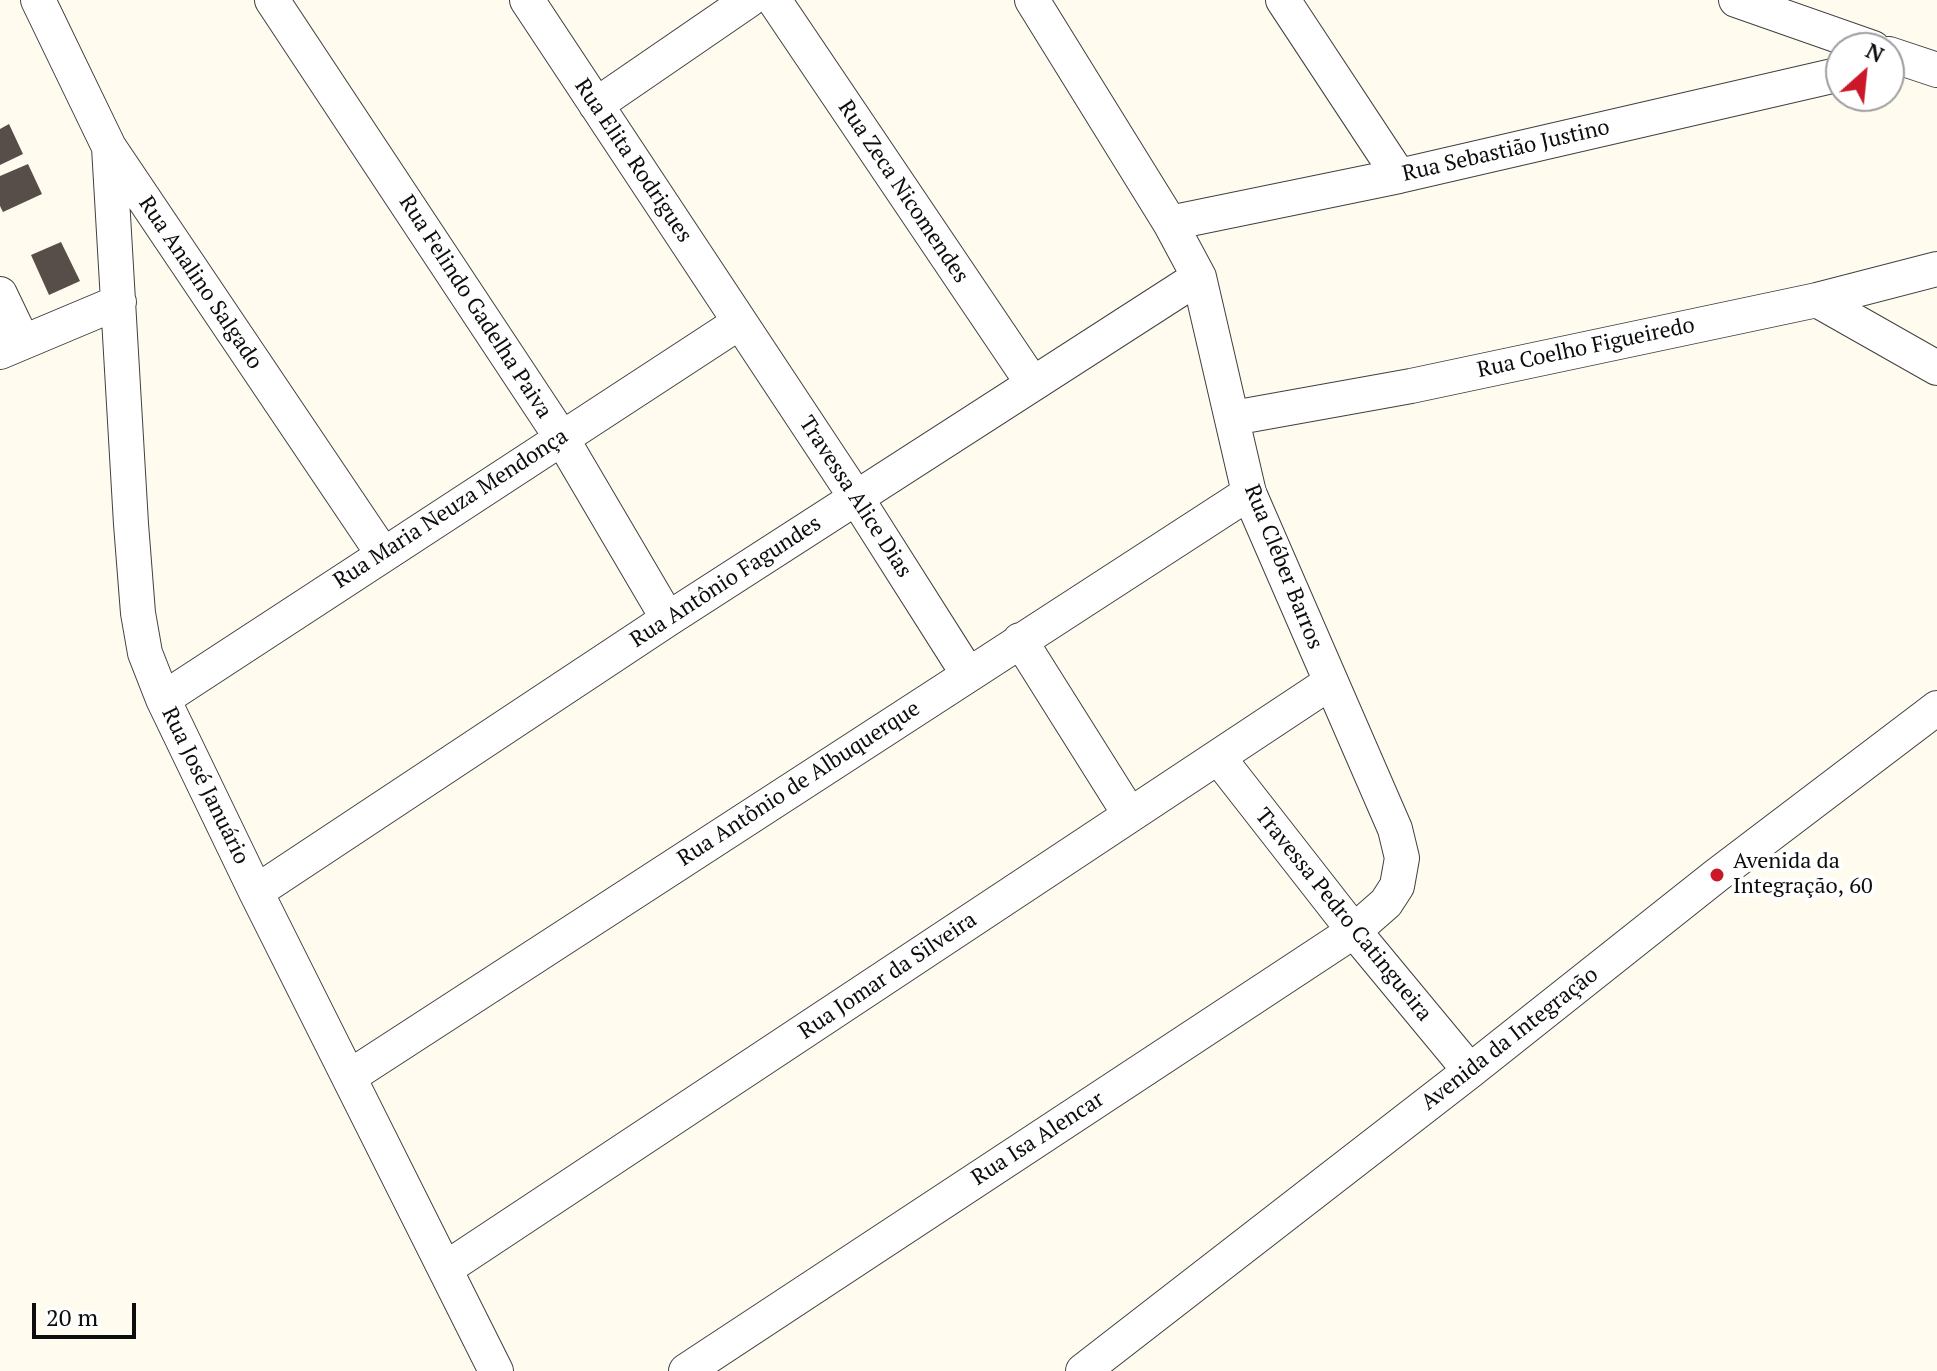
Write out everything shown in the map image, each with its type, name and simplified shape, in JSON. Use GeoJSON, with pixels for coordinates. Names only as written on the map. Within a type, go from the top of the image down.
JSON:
{"type":"FeatureCollection","features":[{"type":"Feature","properties":{"kind":"street","name":"Rua Analino Salgado"},"geometry":{"type":"LineString","coordinates":[[38,0],[109,147],[383,554]]}},
{"type":"Feature","properties":{"kind":"street","name":"Rua Felindo Gadelha Paiva"},"geometry":{"type":"LineString","coordinates":[[272,0],[561,437],[668,619]]}},
{"type":"Feature","properties":{"kind":"street","name":"Rua Elita Rodrigues"},"geometry":{"type":"LineString","coordinates":[[527,0],[740,322]]}},
{"type":"Feature","properties":{"kind":"street"},"geometry":{"type":"LineString","coordinates":[[596,105],[749,0]]}},
{"type":"Feature","properties":{"kind":"street","name":"Rua Zeca Nicomendes"},"geometry":{"type":"LineString","coordinates":[[774,0],[1033,384]]}},
{"type":"Feature","properties":{"kind":"street","name":"Rua Cléber Barros"},"geometry":{"type":"LineString","coordinates":[[1032,0],[1170,223],[1199,277],[1249,493],[1395,829],[1402,858],[1397,886],[1386,903]]}},
{"type":"Feature","properties":{"kind":"street"},"geometry":{"type":"LineString","coordinates":[[1283,0],[1399,176]]}},
{"type":"Feature","properties":{"kind":"street"},"geometry":{"type":"LineString","coordinates":[[1736,0],[1810,12],[1845,32]]}},
{"type":"Feature","properties":{"kind":"street"},"geometry":{"type":"LineString","coordinates":[[1905,62],[1937,70]]}},
{"type":"Feature","properties":{"kind":"street","name":"Rua Sebastião Justino"},"geometry":{"type":"LineString","coordinates":[[1170,223],[1399,176],[1825,78]]}},
{"type":"Feature","properties":{"kind":"street","name":"Rua José Januário"},"geometry":{"type":"LineString","coordinates":[[109,147],[138,613],[145,653],[163,699],[256,892],[496,1371]]}},
{"type":"Feature","properties":{"kind":"street","name":"Rua Coelho Figueiredo"},"geometry":{"type":"LineString","coordinates":[[1233,418],[1411,386],[1817,300],[1937,269]]}},
{"type":"Feature","properties":{"kind":"street","name":"Rua Antônio Fagundes"},"geometry":{"type":"LineString","coordinates":[[256,892],[668,619],[1199,277]]}},
{"type":"Feature","properties":{"kind":"street"},"geometry":{"type":"LineString","coordinates":[[0,294],[11,347],[119,302]]}},
{"type":"Feature","properties":{"kind":"street"},"geometry":{"type":"LineString","coordinates":[[1817,300],[1937,368]]}},
{"type":"Feature","properties":{"kind":"street","name":"Rua Maria Neuza Mendonça"},"geometry":{"type":"LineString","coordinates":[[163,699],[740,322]]}},
{"type":"Feature","properties":{"kind":"street","name":"Travessa Alice Dias"},"geometry":{"type":"LineString","coordinates":[[740,322],[968,674]]}},
{"type":"Feature","properties":{"kind":"street","name":"Rua Antônio de Albuquerque"},"geometry":{"type":"LineString","coordinates":[[349,1077],[1249,493]]}},
{"type":"Feature","properties":{"kind":"street"},"geometry":{"type":"LineString","coordinates":[[1020,640],[1130,815]]}},
{"type":"Feature","properties":{"kind":"street","name":"Rua Jomar da Silveira"},"geometry":{"type":"LineString","coordinates":[[445,1269],[1331,682]]}},
{"type":"Feature","properties":{"kind":"street","name":"Avenida da Integração"},"geometry":{"type":"LineString","coordinates":[[1083,1371],[1717,875],[1937,708]]}},
{"type":"Feature","properties":{"kind":"street","name":"Travessa Pedro Catingueira"},"geometry":{"type":"LineString","coordinates":[[1218,757],[1354,931],[1470,1071]]}},
{"type":"Feature","properties":{"kind":"street","name":"Rua Isa Alencar"},"geometry":{"type":"LineString","coordinates":[[686,1371],[1354,931],[1386,903]]}},
{"type":"Feature","properties":{"kind":"building"},"geometry":{"type":"Polygon","coordinates":[[[9,124],[23,154],[0,165],[0,129],[9,124]]]}},
{"type":"Feature","properties":{"kind":"building"},"geometry":{"type":"Polygon","coordinates":[[[28,164],[42,194],[3,212],[0,206],[0,176],[28,164]]]}},
{"type":"Feature","properties":{"kind":"building"},"geometry":{"type":"Polygon","coordinates":[[[61,242],[80,281],[49,295],[31,255],[61,242]]]}},
{"type":"Feature","properties":{"kind":"place","name":"Avenida da Integração, 60"},"geometry":{"type":"Point","coordinates":[1717,875]}}]}
